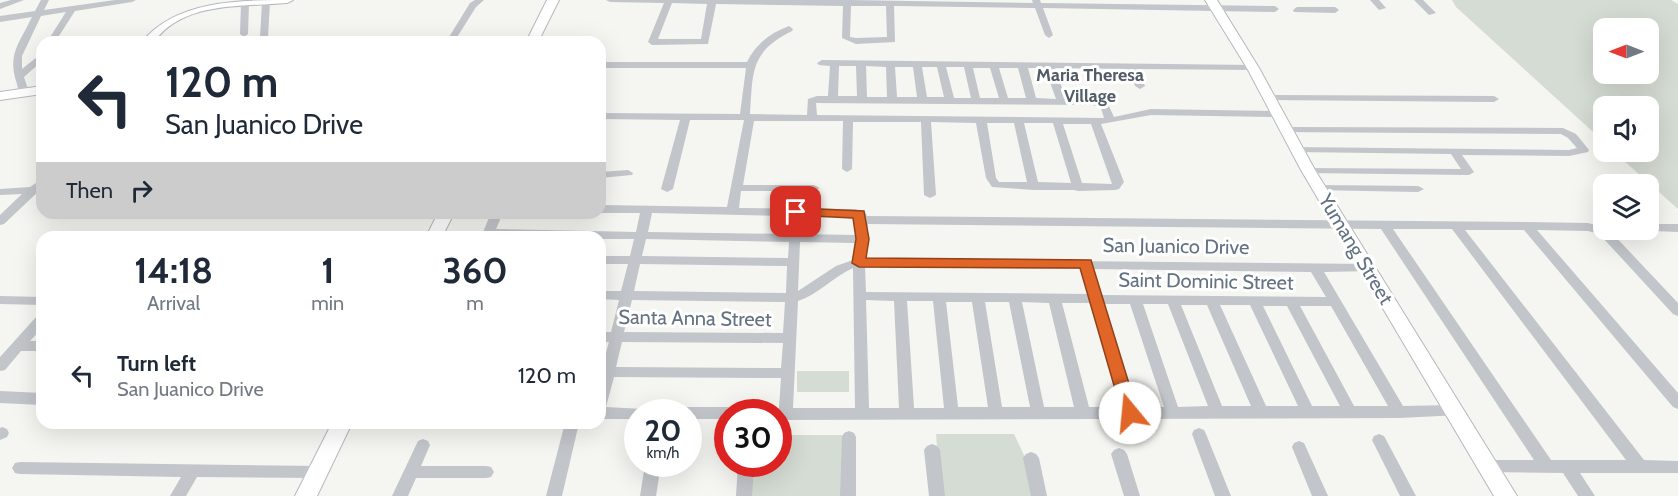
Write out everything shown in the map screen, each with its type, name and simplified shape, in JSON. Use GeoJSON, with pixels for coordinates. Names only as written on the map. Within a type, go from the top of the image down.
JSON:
{"type":"FeatureCollection","features":[{"type":"Feature","properties":{"kind":"main road"},"geometry":{"type":"LineString","coordinates":[[151,36],[156,28],[178,13],[202,7],[287,0]]}},
{"type":"Feature","properties":{"kind":"main road"},"geometry":{"type":"LineString","coordinates":[[535,36],[553,0]]}},
{"type":"Feature","properties":{"kind":"main road","name":"Yumang Street"},"geometry":{"type":"LineString","coordinates":[[1214,4],[1253,68],[1284,130],[1506,496]]}},
{"type":"Feature","properties":{"kind":"main road"},"geometry":{"type":"LineString","coordinates":[[0,96],[36,91]]}},
{"type":"Feature","properties":{"kind":"main road"},"geometry":{"type":"LineString","coordinates":[[306,496],[339,429]]}},
{"type":"Feature","properties":{"kind":"street"},"geometry":{"type":"LineString","coordinates":[[0,6],[20,0]]}},
{"type":"Feature","properties":{"kind":"street"},"geometry":{"type":"LineString","coordinates":[[42,8],[71,11],[132,0]]}},
{"type":"Feature","properties":{"kind":"street"},"geometry":{"type":"LineString","coordinates":[[454,36],[473,5],[480,0]]}},
{"type":"Feature","properties":{"kind":"street"},"geometry":{"type":"LineString","coordinates":[[610,0],[1214,4],[1275,9]]}},
{"type":"Feature","properties":{"kind":"street"},"geometry":{"type":"LineString","coordinates":[[1297,10],[1338,13],[1327,0]]}},
{"type":"Feature","properties":{"kind":"street"},"geometry":{"type":"LineString","coordinates":[[1374,0],[1382,8]]}},
{"type":"Feature","properties":{"kind":"street"},"geometry":{"type":"LineString","coordinates":[[1418,0],[1432,13]]}},
{"type":"Feature","properties":{"kind":"street"},"geometry":{"type":"LineString","coordinates":[[0,19],[42,8],[55,1]]}},
{"type":"Feature","properties":{"kind":"street"},"geometry":{"type":"LineString","coordinates":[[669,1],[652,42],[705,42],[712,1]]}},
{"type":"Feature","properties":{"kind":"street"},"geometry":{"type":"LineString","coordinates":[[264,36],[266,2]]}},
{"type":"Feature","properties":{"kind":"street"},"geometry":{"type":"LineString","coordinates":[[847,2],[846,38],[856,41],[892,40],[895,3]]}},
{"type":"Feature","properties":{"kind":"street"},"geometry":{"type":"LineString","coordinates":[[244,33],[245,3]]}},
{"type":"Feature","properties":{"kind":"street"},"geometry":{"type":"LineString","coordinates":[[1037,3],[1049,35]]}},
{"type":"Feature","properties":{"kind":"street"},"geometry":{"type":"LineString","coordinates":[[24,92],[18,77],[17,56],[42,8]]}},
{"type":"Feature","properties":{"kind":"street"},"geometry":{"type":"LineString","coordinates":[[55,36],[71,11]]}},
{"type":"Feature","properties":{"kind":"street"},"geometry":{"type":"LineString","coordinates":[[732,212],[747,117],[751,65],[761,45],[789,29]]}},
{"type":"Feature","properties":{"kind":"street"},"geometry":{"type":"LineString","coordinates":[[18,77],[36,61]]}},
{"type":"Feature","properties":{"kind":"street"},"geometry":{"type":"LineString","coordinates":[[822,63],[1253,68]]}},
{"type":"Feature","properties":{"kind":"street"},"geometry":{"type":"LineString","coordinates":[[833,99],[835,63]]}},
{"type":"Feature","properties":{"kind":"street"},"geometry":{"type":"LineString","coordinates":[[861,63],[862,99]]}},
{"type":"Feature","properties":{"kind":"street"},"geometry":{"type":"LineString","coordinates":[[890,63],[892,99]]}},
{"type":"Feature","properties":{"kind":"street"},"geometry":{"type":"LineString","coordinates":[[917,64],[922,99]]}},
{"type":"Feature","properties":{"kind":"street"},"geometry":{"type":"LineString","coordinates":[[941,64],[950,99]]}},
{"type":"Feature","properties":{"kind":"street"},"geometry":{"type":"LineString","coordinates":[[968,64],[976,100]]}},
{"type":"Feature","properties":{"kind":"street"},"geometry":{"type":"LineString","coordinates":[[606,65],[751,65]]}},
{"type":"Feature","properties":{"kind":"street"},"geometry":{"type":"LineString","coordinates":[[994,65],[1004,100]]}},
{"type":"Feature","properties":{"kind":"street"},"geometry":{"type":"LineString","coordinates":[[1022,65],[1032,101]]}},
{"type":"Feature","properties":{"kind":"street"},"geometry":{"type":"LineString","coordinates":[[1049,66],[1062,101]]}},
{"type":"Feature","properties":{"kind":"street"},"geometry":{"type":"LineString","coordinates":[[1131,67],[1140,86]]}},
{"type":"Feature","properties":{"kind":"street"},"geometry":{"type":"LineString","coordinates":[[1268,98],[1494,99]]}},
{"type":"Feature","properties":{"kind":"street"},"geometry":{"type":"LineString","coordinates":[[812,118],[813,99],[950,99],[1102,104],[1110,120]]}},
{"type":"Feature","properties":{"kind":"street"},"geometry":{"type":"LineString","coordinates":[[606,116],[1095,121],[1151,112],[1276,114]]}},
{"type":"Feature","properties":{"kind":"street"},"geometry":{"type":"LineString","coordinates":[[667,189],[686,117]]}},
{"type":"Feature","properties":{"kind":"street"},"geometry":{"type":"LineString","coordinates":[[847,169],[848,118]]}},
{"type":"Feature","properties":{"kind":"street"},"geometry":{"type":"LineString","coordinates":[[926,119],[930,195]]}},
{"type":"Feature","properties":{"kind":"street"},"geometry":{"type":"LineString","coordinates":[[1018,119],[1034,187]]}},
{"type":"Feature","properties":{"kind":"street"},"geometry":{"type":"LineString","coordinates":[[981,120],[994,183],[1001,186],[1078,188],[1118,185],[1095,121]]}},
{"type":"Feature","properties":{"kind":"street"},"geometry":{"type":"LineString","coordinates":[[1057,120],[1078,188]]}},
{"type":"Feature","properties":{"kind":"street"},"geometry":{"type":"LineString","coordinates":[[1284,130],[1563,131],[1572,135],[1584,150],[1578,153],[1296,149]]}},
{"type":"Feature","properties":{"kind":"street"},"geometry":{"type":"LineString","coordinates":[[1460,130],[1480,151]]}},
{"type":"Feature","properties":{"kind":"street"},"geometry":{"type":"LineString","coordinates":[[1308,170],[1469,172],[1455,152]]}},
{"type":"Feature","properties":{"kind":"street"},"geometry":{"type":"LineString","coordinates":[[606,174],[628,173]]}},
{"type":"Feature","properties":{"kind":"street"},"geometry":{"type":"LineString","coordinates":[[0,192],[36,186]]}},
{"type":"Feature","properties":{"kind":"street"},"geometry":{"type":"LineString","coordinates":[[0,221],[36,188]]}},
{"type":"Feature","properties":{"kind":"street"},"geometry":{"type":"LineString","coordinates":[[737,188],[814,188]]}},
{"type":"Feature","properties":{"kind":"street"},"geometry":{"type":"LineString","coordinates":[[1319,188],[1418,189]]}},
{"type":"Feature","properties":{"kind":"street"},"geometry":{"type":"LineString","coordinates":[[606,209],[857,213],[862,220],[859,263],[862,414]]}},
{"type":"Feature","properties":{"kind":"street"},"geometry":{"type":"LineString","coordinates":[[606,366],[616,337],[647,210]]}},
{"type":"Feature","properties":{"kind":"street"},"geometry":{"type":"LineString","coordinates":[[784,399],[788,373],[796,212]]}},
{"type":"Feature","properties":{"kind":"street"},"geometry":{"type":"LineString","coordinates":[[862,220],[1583,227],[1600,230],[1678,310]]}},
{"type":"Feature","properties":{"kind":"street"},"geometry":{"type":"LineString","coordinates":[[1384,224],[1546,465]]}},
{"type":"Feature","properties":{"kind":"street"},"geometry":{"type":"LineString","coordinates":[[1455,225],[1639,466]]}},
{"type":"Feature","properties":{"kind":"street"},"geometry":{"type":"LineString","coordinates":[[1527,226],[1678,403]]}},
{"type":"Feature","properties":{"kind":"street"},"geometry":{"type":"LineString","coordinates":[[1659,228],[1678,228]]}},
{"type":"Feature","properties":{"kind":"street"},"geometry":{"type":"LineString","coordinates":[[606,237],[862,239]]}},
{"type":"Feature","properties":{"kind":"street"},"geometry":{"type":"LineString","coordinates":[[606,260],[794,262]]}},
{"type":"Feature","properties":{"kind":"street","name":"San Juanico Drive"},"geometry":{"type":"LineString","coordinates":[[606,295],[792,298],[806,294],[838,268],[859,263],[1367,268]]}},
{"type":"Feature","properties":{"kind":"street"},"geometry":{"type":"LineString","coordinates":[[1086,264],[1130,413]]}},
{"type":"Feature","properties":{"kind":"street"},"geometry":{"type":"LineString","coordinates":[[1316,267],[1399,412]]}},
{"type":"Feature","properties":{"kind":"street","name":"Saint Dominic Street"},"geometry":{"type":"LineString","coordinates":[[860,296],[1336,302]]}},
{"type":"Feature","properties":{"kind":"street"},"geometry":{"type":"LineString","coordinates":[[900,296],[907,414]]}},
{"type":"Feature","properties":{"kind":"street"},"geometry":{"type":"LineString","coordinates":[[939,297],[952,414]]}},
{"type":"Feature","properties":{"kind":"street"},"geometry":{"type":"LineString","coordinates":[[978,297],[996,413]]}},
{"type":"Feature","properties":{"kind":"street"},"geometry":{"type":"LineString","coordinates":[[1015,298],[1038,413]]}},
{"type":"Feature","properties":{"kind":"street"},"geometry":{"type":"LineString","coordinates":[[1054,298],[1083,413]]}},
{"type":"Feature","properties":{"kind":"street"},"geometry":{"type":"LineString","coordinates":[[1135,299],[1173,413]]}},
{"type":"Feature","properties":{"kind":"street"},"geometry":{"type":"LineString","coordinates":[[0,300],[36,301]]}},
{"type":"Feature","properties":{"kind":"street"},"geometry":{"type":"LineString","coordinates":[[1173,300],[1217,412]]}},
{"type":"Feature","properties":{"kind":"street"},"geometry":{"type":"LineString","coordinates":[[1211,300],[1261,412]]}},
{"type":"Feature","properties":{"kind":"street"},"geometry":{"type":"LineString","coordinates":[[1254,301],[1308,412]]}},
{"type":"Feature","properties":{"kind":"street"},"geometry":{"type":"LineString","coordinates":[[1291,301],[1350,412]]}},
{"type":"Feature","properties":{"kind":"street"},"geometry":{"type":"LineString","coordinates":[[0,366],[36,326]]}},
{"type":"Feature","properties":{"kind":"street","name":"Santa Anna Street"},"geometry":{"type":"LineString","coordinates":[[606,337],[790,338]]}},
{"type":"Feature","properties":{"kind":"street"},"geometry":{"type":"LineString","coordinates":[[18,346],[36,346]]}},
{"type":"Feature","properties":{"kind":"street"},"geometry":{"type":"LineString","coordinates":[[606,372],[788,373]]}},
{"type":"Feature","properties":{"kind":"street"},"geometry":{"type":"LineString","coordinates":[[0,398],[36,399]]}},
{"type":"Feature","properties":{"kind":"street"},"geometry":{"type":"LineString","coordinates":[[792,414],[1455,411]]}},
{"type":"Feature","properties":{"kind":"street"},"geometry":{"type":"LineString","coordinates":[[606,412],[624,413]]}},
{"type":"Feature","properties":{"kind":"street"},"geometry":{"type":"LineString","coordinates":[[555,496],[572,429]]}},
{"type":"Feature","properties":{"kind":"street"},"geometry":{"type":"LineString","coordinates":[[1199,434],[1223,496]]}},
{"type":"Feature","properties":{"kind":"street"},"geometry":{"type":"LineString","coordinates":[[848,496],[849,437]]}},
{"type":"Feature","properties":{"kind":"street"},"geometry":{"type":"LineString","coordinates":[[1379,440],[1408,496]]}},
{"type":"Feature","properties":{"kind":"street"},"geometry":{"type":"LineString","coordinates":[[400,496],[423,445]]}},
{"type":"Feature","properties":{"kind":"street"},"geometry":{"type":"LineString","coordinates":[[1299,447],[1320,496]]}},
{"type":"Feature","properties":{"kind":"street"},"geometry":{"type":"LineString","coordinates":[[932,450],[938,496]]}},
{"type":"Feature","properties":{"kind":"street"},"geometry":{"type":"LineString","coordinates":[[1119,454],[1131,496]]}},
{"type":"Feature","properties":{"kind":"street"},"geometry":{"type":"LineString","coordinates":[[1031,458],[1039,496]]}},
{"type":"Feature","properties":{"kind":"street"},"geometry":{"type":"LineString","coordinates":[[1566,465],[1587,496]]}},
{"type":"Feature","properties":{"kind":"street"},"geometry":{"type":"LineString","coordinates":[[1488,466],[1678,467]]}},
{"type":"Feature","properties":{"kind":"street"},"geometry":{"type":"LineString","coordinates":[[20,468],[318,472]]}},
{"type":"Feature","properties":{"kind":"street"},"geometry":{"type":"LineString","coordinates":[[178,496],[192,471]]}},
{"type":"Feature","properties":{"kind":"street"},"geometry":{"type":"LineString","coordinates":[[410,472],[486,472]]}},
{"type":"Feature","properties":{"kind":"street"},"geometry":{"type":"LineString","coordinates":[[648,496],[651,477]]}},
{"type":"Feature","properties":{"kind":"street"},"geometry":{"type":"LineString","coordinates":[[744,496],[745,477]]}},
{"type":"Feature","properties":{"kind":"shaded area"},"geometry":{"type":"Polygon","coordinates":[[[1452,0],[1671,0],[1678,4],[1678,209],[1659,192],[1659,174],[1639,174],[1625,162],[1659,162],[1659,96],[1593,96],[1593,132],[1456,7],[1452,0]]]}},
{"type":"Feature","properties":{"kind":"shaded area"},"geometry":{"type":"Polygon","coordinates":[[[797,371],[849,371],[849,392],[797,392],[797,371]]]}},
{"type":"Feature","properties":{"kind":"shaded area"},"geometry":{"type":"Polygon","coordinates":[[[936,434],[1014,434],[1040,489],[1037,496],[941,496],[936,434]]]}},
{"type":"Feature","properties":{"kind":"shaded area"},"geometry":{"type":"Polygon","coordinates":[[[792,435],[848,435],[846,496],[746,496],[748,477],[792,477],[792,435]]]}},
{"type":"Feature","properties":{"kind":"district","name":"Maria Theresa Village"},"geometry":{"type":"Point","coordinates":[1090,85]}},
{"type":"Feature","properties":{"kind":"route"},"geometry":{"type":"LineString","coordinates":[[796,212],[859,214],[862,220],[862,239],[859,263],[1086,264],[1130,413]]}}]}
